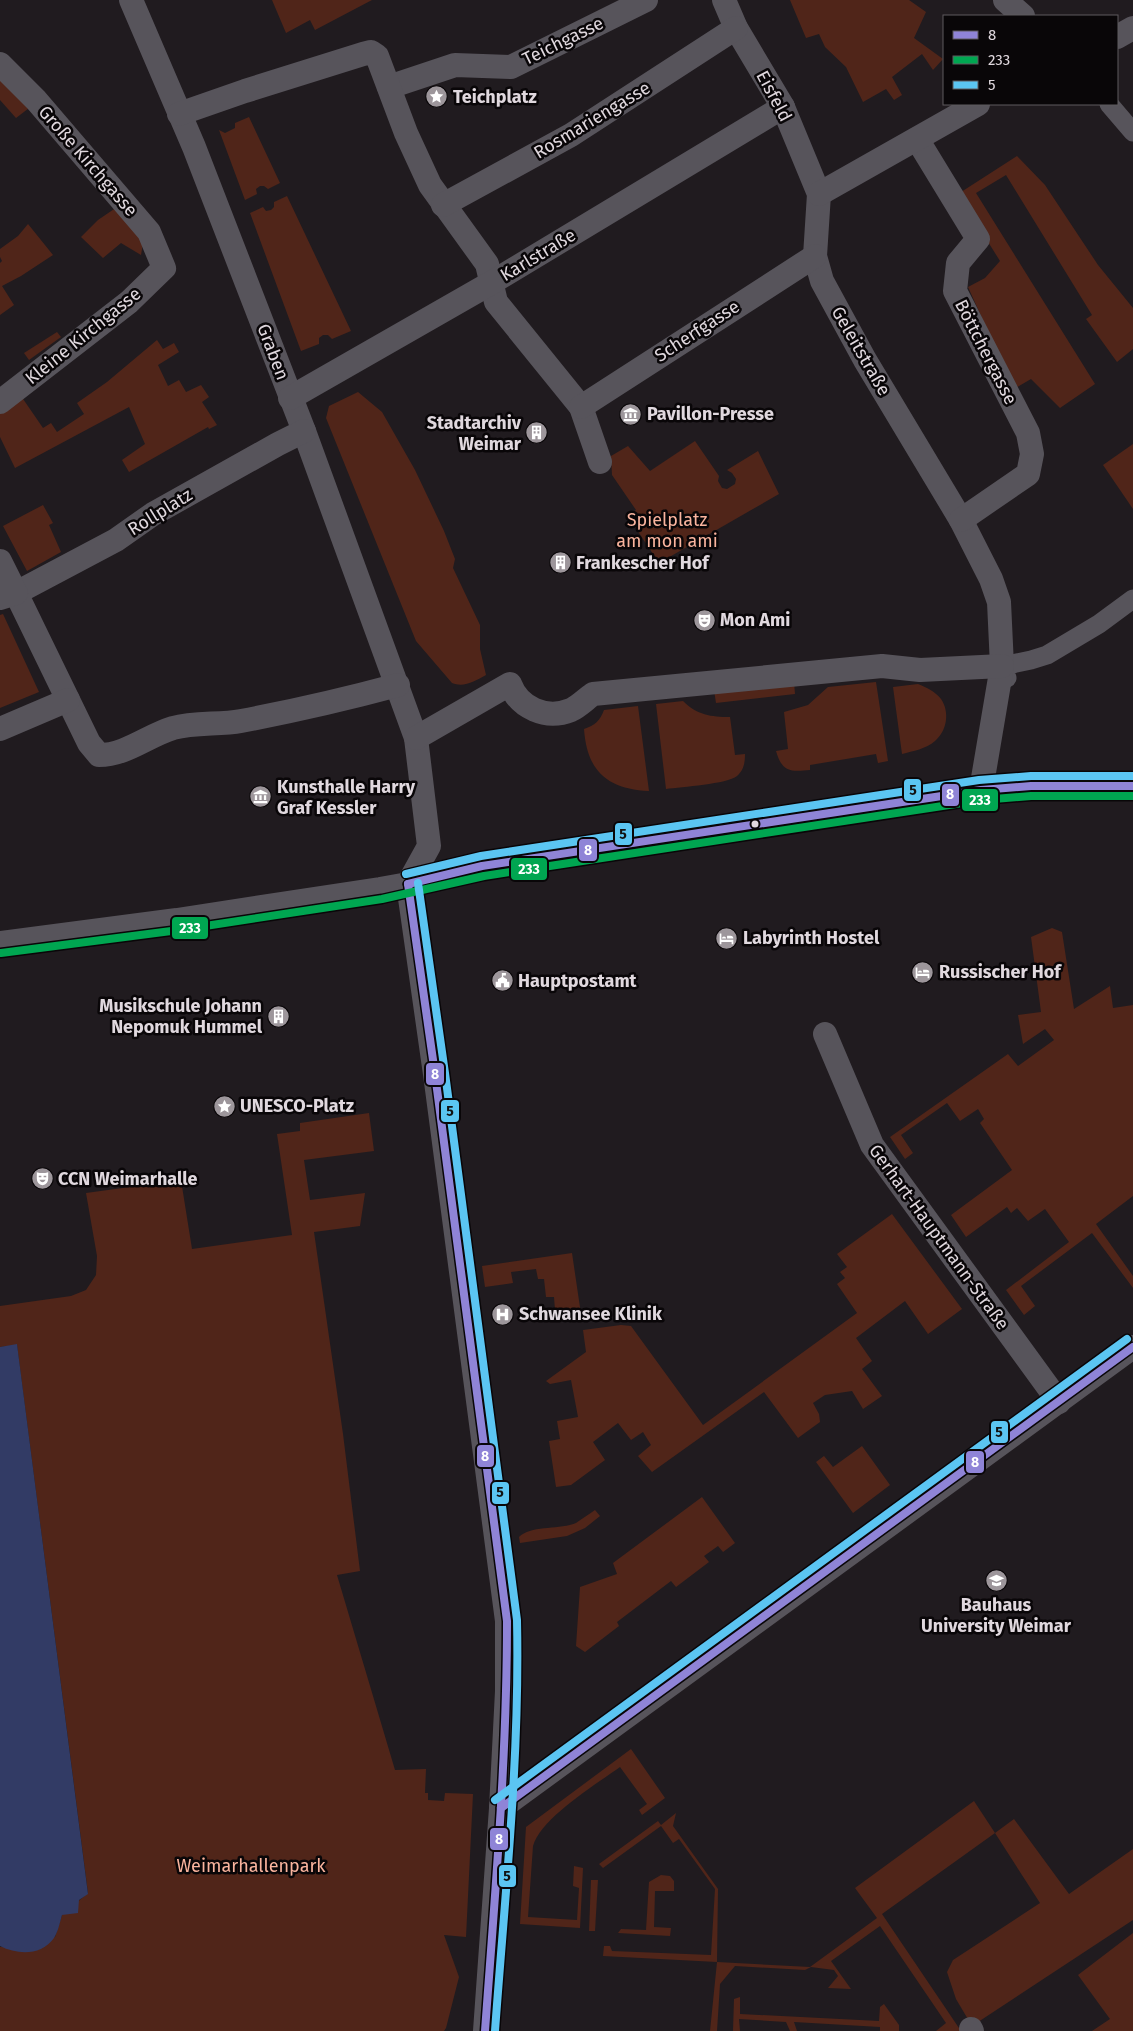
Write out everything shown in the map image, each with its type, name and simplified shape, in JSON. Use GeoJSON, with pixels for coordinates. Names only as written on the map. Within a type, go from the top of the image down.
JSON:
{"type":"FeatureCollection","features":[{"type":"Feature","properties":{"kind":"street","name":"Graben"},"geometry":{"type":"LineString","coordinates":[[131,0],[197,156],[304,431],[416,738],[429,846],[408,884]]}},
{"type":"Feature","properties":{"kind":"street","name":"Teichgasse"},"geometry":{"type":"LineString","coordinates":[[389,87],[455,65],[511,67],[646,0]]}},
{"type":"Feature","properties":{"kind":"street","name":"Eisfeld"},"geometry":{"type":"LineString","coordinates":[[724,0],[736,28],[783,107],[819,194]]}},
{"type":"Feature","properties":{"kind":"street"},"geometry":{"type":"LineString","coordinates":[[1005,0],[1022,15]]}},
{"type":"Feature","properties":{"kind":"street","name":"Rosmariengasse"},"geometry":{"type":"LineString","coordinates":[[444,205],[571,135],[736,28]]}},
{"type":"Feature","properties":{"kind":"street"},"geometry":{"type":"LineString","coordinates":[[1118,36],[1133,28]]}},
{"type":"Feature","properties":{"kind":"street"},"geometry":{"type":"LineString","coordinates":[[179,114],[245,91],[371,52],[377,56],[406,133],[430,184],[487,264],[496,302],[581,407],[600,462]]}},
{"type":"Feature","properties":{"kind":"street","name":"Große Kirchgasse"},"geometry":{"type":"LineString","coordinates":[[0,64],[36,100],[149,232],[164,268]]}},
{"type":"Feature","properties":{"kind":"street"},"geometry":{"type":"LineString","coordinates":[[819,194],[976,105]]}},
{"type":"Feature","properties":{"kind":"street"},"geometry":{"type":"LineString","coordinates":[[1110,105],[1133,132]]}},
{"type":"Feature","properties":{"kind":"street","name":"Karlstraße"},"geometry":{"type":"LineString","coordinates":[[290,398],[491,283],[783,107]]}},
{"type":"Feature","properties":{"kind":"street","name":"Böttchergasse"},"geometry":{"type":"LineString","coordinates":[[917,140],[978,239],[958,263],[955,291],[1028,433],[1032,454],[1028,474],[961,520]]}},
{"type":"Feature","properties":{"kind":"street","name":"Geleitstraße"},"geometry":{"type":"LineString","coordinates":[[819,194],[815,256],[822,281],[837,312],[961,520],[991,579],[999,602],[1005,672],[981,790]]}},
{"type":"Feature","properties":{"kind":"street","name":"Scherfgasse"},"geometry":{"type":"LineString","coordinates":[[581,407],[815,256]]}},
{"type":"Feature","properties":{"kind":"street","name":"Kleine Kirchgasse"},"geometry":{"type":"LineString","coordinates":[[0,402],[128,302],[164,268]]}},
{"type":"Feature","properties":{"kind":"street","name":"Rollplatz"},"geometry":{"type":"LineString","coordinates":[[8,596],[116,540],[153,514],[304,431]]}},
{"type":"Feature","properties":{"kind":"street"},"geometry":{"type":"LineString","coordinates":[[0,561],[8,596],[68,700],[89,743],[98,755],[112,755],[173,728],[239,721],[398,685]]}},
{"type":"Feature","properties":{"kind":"street"},"geometry":{"type":"LineString","coordinates":[[416,738],[510,684],[513,692],[522,703],[532,710],[544,714],[571,710],[593,694],[882,666],[920,670],[1005,672],[1047,655],[1099,624],[1133,599]]}},
{"type":"Feature","properties":{"kind":"street"},"geometry":{"type":"LineString","coordinates":[[0,729],[68,700]]}},
{"type":"Feature","properties":{"kind":"street"},"geometry":{"type":"LineString","coordinates":[[0,943],[186,918],[408,884],[482,866],[981,790],[1031,786],[1133,786]]}},
{"type":"Feature","properties":{"kind":"street"},"geometry":{"type":"LineString","coordinates":[[408,884],[506,1613],[508,1683],[501,1808],[484,2025]]}},
{"type":"Feature","properties":{"kind":"street","name":"Gerhart-Hauptmann-Straße"},"geometry":{"type":"LineString","coordinates":[[825,1034],[872,1145],[1059,1402]]}},
{"type":"Feature","properties":{"kind":"street"},"geometry":{"type":"LineString","coordinates":[[501,1808],[1133,1347]]}},
{"type":"Feature","properties":{"kind":"green space"},"geometry":{"type":"Polygon","coordinates":[[[272,0],[372,0],[315,30],[310,20],[286,33],[272,0]]]}},
{"type":"Feature","properties":{"kind":"green space"},"geometry":{"type":"Polygon","coordinates":[[[790,0],[909,0],[926,12],[914,38],[943,59],[933,70],[922,54],[892,77],[902,95],[894,100],[886,89],[863,102],[846,67],[825,47],[819,34],[806,38],[790,0]]]}},
{"type":"Feature","properties":{"kind":"green space"},"geometry":{"type":"Polygon","coordinates":[[[0,69],[33,105],[16,118],[0,100],[0,69]]]}},
{"type":"Feature","properties":{"kind":"green space"},"geometry":{"type":"Polygon","coordinates":[[[249,117],[280,183],[268,189],[260,186],[256,189],[257,194],[245,200],[219,130],[225,133],[235,128],[235,123],[249,117]]]}},
{"type":"Feature","properties":{"kind":"green space"},"geometry":{"type":"Polygon","coordinates":[[[1017,156],[1045,185],[1098,265],[1133,308],[1133,349],[1117,362],[1086,319],[1092,315],[1006,175],[976,193],[1095,384],[1060,408],[1031,379],[1014,389],[968,287],[985,278],[1000,261],[958,194],[1017,156]]]}},
{"type":"Feature","properties":{"kind":"green space"},"geometry":{"type":"Polygon","coordinates":[[[287,196],[351,331],[332,339],[328,335],[323,335],[319,338],[319,344],[301,351],[250,213],[263,207],[266,211],[271,210],[274,207],[274,202],[287,196]]]}},
{"type":"Feature","properties":{"kind":"green space"},"geometry":{"type":"Polygon","coordinates":[[[120,205],[144,237],[141,255],[121,243],[103,258],[81,237],[98,220],[120,205]]]}},
{"type":"Feature","properties":{"kind":"green space"},"geometry":{"type":"Polygon","coordinates":[[[28,224],[53,255],[2,286],[14,305],[0,315],[0,263],[2,261],[0,249],[18,236],[28,224]]]}},
{"type":"Feature","properties":{"kind":"green space"},"geometry":{"type":"Polygon","coordinates":[[[57,332],[61,337],[29,360],[24,353],[57,332]]]}},
{"type":"Feature","properties":{"kind":"green space"},"geometry":{"type":"Polygon","coordinates":[[[157,340],[163,349],[174,343],[179,352],[158,365],[168,386],[179,380],[186,392],[201,385],[209,397],[202,402],[217,425],[209,429],[208,427],[129,472],[122,460],[145,444],[129,407],[15,468],[0,437],[0,411],[21,396],[43,428],[51,423],[57,432],[84,414],[77,403],[107,382],[157,340]]]}},
{"type":"Feature","properties":{"kind":"green space"},"geometry":{"type":"Polygon","coordinates":[[[358,392],[382,412],[415,470],[444,531],[455,559],[453,568],[480,625],[480,649],[486,675],[474,681],[461,685],[452,683],[416,641],[326,418],[329,406],[358,392]]]}},
{"type":"Feature","properties":{"kind":"green space","name":"Spielplatz am mon ami"},"geometry":{"type":"Polygon","coordinates":[[[695,441],[719,476],[718,481],[722,488],[727,489],[735,484],[736,479],[727,470],[758,451],[779,494],[659,563],[627,515],[636,510],[612,475],[611,456],[628,446],[650,471],[695,441]]]}},
{"type":"Feature","properties":{"kind":"green space"},"geometry":{"type":"Polygon","coordinates":[[[1133,444],[1133,509],[1103,465],[1133,444]]]}},
{"type":"Feature","properties":{"kind":"green space"},"geometry":{"type":"Polygon","coordinates":[[[43,505],[53,523],[49,525],[61,552],[27,571],[3,526],[43,505]]]}},
{"type":"Feature","properties":{"kind":"green space"},"geometry":{"type":"Polygon","coordinates":[[[3,614],[39,692],[0,708],[0,615],[3,614]]]}},
{"type":"Feature","properties":{"kind":"green space"},"geometry":{"type":"Polygon","coordinates":[[[794,682],[795,694],[716,703],[714,690],[794,682]]]}},
{"type":"Feature","properties":{"kind":"green space"},"geometry":{"type":"Polygon","coordinates":[[[876,682],[888,761],[878,763],[876,754],[810,765],[810,770],[797,771],[784,767],[776,751],[788,749],[784,712],[808,705],[828,687],[876,682]]]}},
{"type":"Feature","properties":{"kind":"green space"},"geometry":{"type":"Polygon","coordinates":[[[918,684],[931,690],[941,699],[946,710],[945,727],[939,737],[928,746],[902,754],[893,687],[918,684]]]}},
{"type":"Feature","properties":{"kind":"green space"},"geometry":{"type":"Polygon","coordinates":[[[683,701],[699,712],[730,717],[735,755],[745,754],[744,766],[737,776],[714,783],[666,789],[656,704],[683,701]]]}},
{"type":"Feature","properties":{"kind":"green space"},"geometry":{"type":"Polygon","coordinates":[[[638,706],[649,791],[622,786],[611,782],[602,775],[595,767],[590,756],[584,729],[597,722],[604,710],[638,706]]]}},
{"type":"Feature","properties":{"kind":"green space"},"geometry":{"type":"Polygon","coordinates":[[[1052,928],[1062,932],[1074,1009],[1110,986],[1113,1008],[1133,1005],[1133,1196],[1096,1224],[1133,1276],[1133,1288],[1092,1233],[1021,1286],[1035,1306],[1024,1315],[1006,1290],[1069,1242],[1045,1209],[1028,1221],[1017,1208],[1011,1213],[1007,1207],[966,1237],[951,1215],[1012,1170],[980,1123],[984,1119],[978,1109],[960,1121],[947,1103],[901,1135],[913,1153],[905,1159],[890,1137],[1008,1054],[1018,1066],[1054,1040],[1045,1029],[1023,1044],[1018,1015],[1041,1012],[1031,937],[1052,928]]]}},
{"type":"Feature","properties":{"kind":"green space","name":"Weimarhallenpark"},"geometry":{"type":"Polygon","coordinates":[[[369,1113],[374,1151],[304,1160],[310,1200],[365,1193],[360,1226],[314,1232],[343,1434],[360,1571],[337,1575],[395,1770],[426,1769],[425,1793],[428,1793],[428,1800],[444,1801],[445,1793],[473,1794],[466,1937],[444,1935],[459,1977],[446,2028],[444,2031],[0,2031],[0,1947],[55,1937],[62,1915],[88,1893],[17,1345],[0,1347],[0,1306],[71,1296],[86,1290],[96,1275],[97,1256],[86,1193],[181,1180],[192,1249],[292,1235],[277,1134],[300,1131],[300,1123],[369,1113]]]}},
{"type":"Feature","properties":{"kind":"green space"},"geometry":{"type":"Polygon","coordinates":[[[892,1214],[962,1309],[928,1334],[905,1301],[856,1338],[872,1361],[862,1369],[882,1396],[863,1409],[852,1391],[825,1395],[813,1403],[819,1414],[820,1422],[798,1438],[764,1392],[652,1472],[638,1456],[651,1445],[643,1432],[631,1440],[618,1423],[593,1442],[605,1460],[571,1485],[556,1487],[549,1441],[560,1439],[557,1421],[578,1417],[571,1380],[550,1384],[546,1381],[586,1352],[583,1330],[621,1325],[631,1326],[703,1425],[857,1313],[837,1284],[845,1278],[840,1272],[847,1267],[837,1254],[892,1214]]]}},
{"type":"Feature","properties":{"kind":"green space"},"geometry":{"type":"Polygon","coordinates":[[[572,1253],[581,1314],[548,1318],[547,1311],[555,1310],[554,1297],[546,1297],[544,1279],[538,1279],[536,1269],[511,1272],[513,1283],[485,1287],[482,1266],[572,1253]]]}},
{"type":"Feature","properties":{"kind":"green space"},"geometry":{"type":"Polygon","coordinates":[[[862,1446],[890,1485],[853,1513],[816,1462],[824,1456],[833,1467],[862,1446]]]}},
{"type":"Feature","properties":{"kind":"green space"},"geometry":{"type":"Polygon","coordinates":[[[702,1497],[735,1543],[723,1552],[718,1546],[704,1556],[709,1562],[676,1587],[671,1581],[617,1622],[619,1626],[585,1652],[576,1646],[580,1587],[617,1574],[613,1563],[702,1497]]]}},
{"type":"Feature","properties":{"kind":"green space"},"geometry":{"type":"Polygon","coordinates":[[[595,1510],[600,1516],[585,1528],[567,1536],[520,1543],[519,1537],[524,1533],[576,1523],[595,1510]]]}},
{"type":"Feature","properties":{"kind":"green space"},"geometry":{"type":"Polygon","coordinates":[[[631,1749],[665,1798],[642,1815],[639,1810],[647,1804],[620,1767],[557,1813],[538,1835],[533,1846],[528,1917],[577,1920],[579,1888],[573,1886],[574,1866],[583,1868],[580,1928],[520,1924],[526,1827],[631,1749]]]}},
{"type":"Feature","properties":{"kind":"green space"},"geometry":{"type":"Polygon","coordinates":[[[974,1801],[995,1833],[882,1914],[961,2031],[936,2031],[946,2023],[880,1926],[831,1961],[851,1989],[828,1988],[838,1976],[834,1970],[811,1967],[805,1970],[735,1966],[720,1984],[717,2031],[710,2031],[717,1962],[810,1967],[877,1918],[855,1888],[974,1801]]]}},
{"type":"Feature","properties":{"kind":"green space"},"geometry":{"type":"Polygon","coordinates":[[[676,1813],[673,1826],[718,1889],[717,1962],[603,1956],[604,1946],[610,1946],[612,1951],[711,1955],[715,1889],[679,1839],[673,1843],[661,1826],[603,1868],[599,1864],[658,1821],[661,1825],[676,1813]]]}},
{"type":"Feature","properties":{"kind":"green space"},"geometry":{"type":"Polygon","coordinates":[[[1014,1819],[1069,1894],[1133,1849],[1133,1920],[972,2026],[956,1999],[947,1972],[953,1960],[1040,1903],[995,1833],[1014,1819]]]}},
{"type":"Feature","properties":{"kind":"green space"},"geometry":{"type":"Polygon","coordinates":[[[661,1875],[670,1876],[674,1881],[674,1891],[655,1891],[654,1927],[671,1928],[670,1936],[618,1933],[621,1929],[646,1930],[649,1882],[661,1875]]]}},
{"type":"Feature","properties":{"kind":"green space"},"geometry":{"type":"Polygon","coordinates":[[[591,1880],[598,1880],[595,1931],[589,1931],[591,1880]]]}},
{"type":"Feature","properties":{"kind":"green space"},"geometry":{"type":"Polygon","coordinates":[[[1133,1933],[1133,2031],[1092,2031],[1110,2019],[1078,1975],[1133,1933]]]}},
{"type":"Feature","properties":{"kind":"green space"},"geometry":{"type":"Polygon","coordinates":[[[740,1997],[740,2014],[879,2021],[880,2007],[884,2004],[899,2025],[899,2031],[880,2031],[880,2027],[794,2022],[797,2031],[790,2031],[786,2022],[739,2019],[740,2031],[733,2031],[734,1999],[740,1997]]]}},
{"type":"Feature","properties":{"kind":"water"},"geometry":{"type":"Polygon","coordinates":[[[17,1344],[88,1894],[79,1900],[78,1913],[62,1915],[55,1936],[49,1944],[36,1951],[29,1952],[14,1951],[0,1946],[0,1347],[17,1344]]]}},
{"type":"Feature","properties":{"kind":"transit line","name":"5"},"geometry":{"type":"LineString","coordinates":[[406,874],[481,856],[979,780],[1031,776],[1133,776]]}},
{"type":"Feature","properties":{"kind":"transit line","name":"8"},"geometry":{"type":"LineString","coordinates":[[408,884],[482,866],[981,790],[1031,786],[1133,786]]}},
{"type":"Feature","properties":{"kind":"transit line","name":"233"},"geometry":{"type":"LineString","coordinates":[[1,953],[179,930],[382,899],[484,876],[982,800],[1031,796],[1133,796]]}},
{"type":"Feature","properties":{"kind":"transit line","name":"5"},"geometry":{"type":"LineString","coordinates":[[418,883],[517,1620],[514,1774],[495,2031]]}},
{"type":"Feature","properties":{"kind":"transit line","name":"8"},"geometry":{"type":"LineString","coordinates":[[408,884],[507,1621],[503,1775],[485,2031]]}},
{"type":"Feature","properties":{"kind":"transit line","name":"5"},"geometry":{"type":"LineString","coordinates":[[495,1800],[1127,1339]]}},
{"type":"Feature","properties":{"kind":"transit line","name":"8"},"geometry":{"type":"LineString","coordinates":[[501,1808],[1133,1347]]}},
{"type":"Feature","properties":{"kind":"place","name":"Teichplatz"},"geometry":{"type":"Point","coordinates":[437,97]}},
{"type":"Feature","properties":{"kind":"place","name":"Pavillon-Presse"},"geometry":{"type":"Point","coordinates":[631,414]}},
{"type":"Feature","properties":{"kind":"place","name":"Stadtarchiv Weimar"},"geometry":{"type":"Point","coordinates":[537,433]}},
{"type":"Feature","properties":{"kind":"place","name":"Frankescher Hof"},"geometry":{"type":"Point","coordinates":[560,563]}},
{"type":"Feature","properties":{"kind":"place","name":"Mon Ami"},"geometry":{"type":"Point","coordinates":[704,620]}},
{"type":"Feature","properties":{"kind":"place","name":"Kunsthalle Harry Graf Kessler"},"geometry":{"type":"Point","coordinates":[261,797]}},
{"type":"Feature","properties":{"kind":"place","name":"Labyrinth Hostel"},"geometry":{"type":"Point","coordinates":[727,938]}},
{"type":"Feature","properties":{"kind":"place","name":"Russischer Hof"},"geometry":{"type":"Point","coordinates":[923,972]}},
{"type":"Feature","properties":{"kind":"place","name":"Hauptpostamt"},"geometry":{"type":"Point","coordinates":[502,981]}},
{"type":"Feature","properties":{"kind":"place","name":"Musikschule Johann Nepomuk Hummel"},"geometry":{"type":"Point","coordinates":[278,1016]}},
{"type":"Feature","properties":{"kind":"place","name":"UNESCO-Platz"},"geometry":{"type":"Point","coordinates":[224,1106]}},
{"type":"Feature","properties":{"kind":"place","name":"CCN Weimarhalle"},"geometry":{"type":"Point","coordinates":[42,1179]}},
{"type":"Feature","properties":{"kind":"place","name":"Schwansee Klinik"},"geometry":{"type":"Point","coordinates":[503,1314]}},
{"type":"Feature","properties":{"kind":"place","name":"Bauhaus University Weimar"},"geometry":{"type":"Point","coordinates":[996,1580]}}]}
